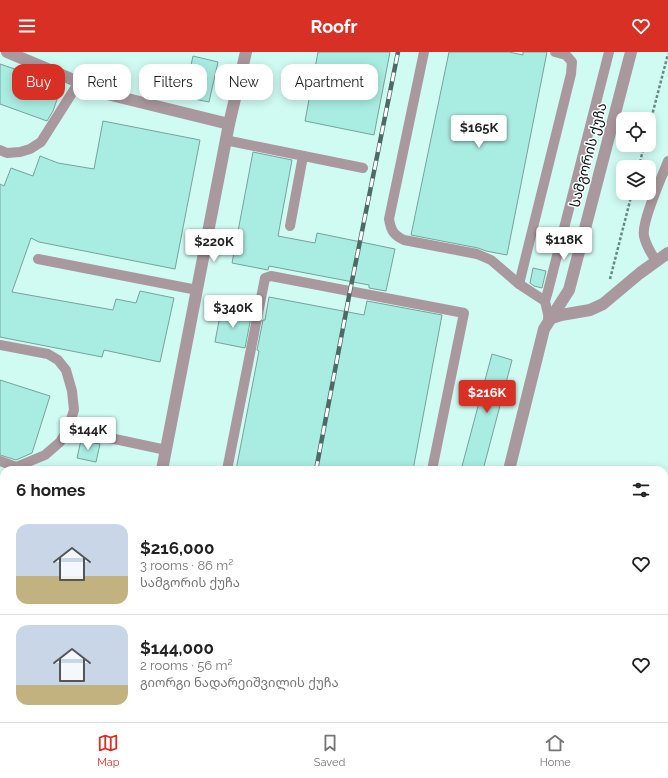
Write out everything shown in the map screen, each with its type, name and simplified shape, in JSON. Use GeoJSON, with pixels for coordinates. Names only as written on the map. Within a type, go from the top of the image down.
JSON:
{"type":"FeatureCollection","features":[{"type":"Feature","properties":{"kind":"street"},"geometry":{"type":"LineString","coordinates":[[7,52],[73,80]]}},
{"type":"Feature","properties":{"kind":"street"},"geometry":{"type":"LineString","coordinates":[[163,466],[244,52]]}},
{"type":"Feature","properties":{"kind":"street","name":"სამგორის ქუჩა"},"geometry":{"type":"LineString","coordinates":[[510,466],[544,329],[568,290],[631,52]]}},
{"type":"Feature","properties":{"kind":"street"},"geometry":{"type":"LineString","coordinates":[[131,100],[229,124]]}},
{"type":"Feature","properties":{"kind":"street"},"geometry":{"type":"LineString","coordinates":[[549,319],[561,315],[590,310],[603,304],[640,273],[668,253]]}},
{"type":"Feature","properties":{"kind":"lane"},"geometry":{"type":"LineString","coordinates":[[424,52],[389,219],[391,229],[397,236],[404,240],[477,254],[491,260],[520,284],[545,301]]}},
{"type":"Feature","properties":{"kind":"lane"},"geometry":{"type":"LineString","coordinates":[[520,284],[571,74],[572,62],[566,54],[555,52]]}},
{"type":"Feature","properties":{"kind":"lane"},"geometry":{"type":"LineString","coordinates":[[549,319],[545,301],[609,52]]}},
{"type":"Feature","properties":{"kind":"lane"},"geometry":{"type":"LineString","coordinates":[[0,150],[7,153],[20,152],[30,149],[41,142],[73,91]]}},
{"type":"Feature","properties":{"kind":"lane"},"geometry":{"type":"LineString","coordinates":[[226,140],[363,168]]}},
{"type":"Feature","properties":{"kind":"lane"},"geometry":{"type":"LineString","coordinates":[[290,226],[303,156]]}},
{"type":"Feature","properties":{"kind":"lane"},"geometry":{"type":"LineString","coordinates":[[656,261],[647,248],[643,234],[644,222],[668,161]]}},
{"type":"Feature","properties":{"kind":"lane"},"geometry":{"type":"LineString","coordinates":[[38,259],[197,290]]}},
{"type":"Feature","properties":{"kind":"lane"},"geometry":{"type":"LineString","coordinates":[[228,466],[265,278],[271,276],[464,313],[433,466]]}},
{"type":"Feature","properties":{"kind":"lane"},"geometry":{"type":"LineString","coordinates":[[0,345],[48,354],[58,360],[66,370],[72,391],[74,410],[68,429],[60,442],[45,455],[18,466]]}},
{"type":"Feature","properties":{"kind":"lane"},"geometry":{"type":"LineString","coordinates":[[68,429],[166,450]]}},
{"type":"Feature","properties":{"kind":"lane"},"geometry":{"type":"LineString","coordinates":[[0,461],[13,466]]}},
{"type":"Feature","properties":{"kind":"path"},"geometry":{"type":"LineString","coordinates":[[653,112],[668,54]]}},
{"type":"Feature","properties":{"kind":"path"},"geometry":{"type":"LineString","coordinates":[[603,304],[630,200]]}},
{"type":"Feature","properties":{"kind":"building"},"geometry":{"type":"Polygon","coordinates":[[[318,52],[390,52],[374,135],[305,121],[309,100],[378,100],[378,64],[316,64],[318,52]]]}},
{"type":"Feature","properties":{"kind":"building"},"geometry":{"type":"Polygon","coordinates":[[[449,52],[509,52],[523,55],[523,52],[547,52],[507,255],[411,235],[449,52]]]}},
{"type":"Feature","properties":{"kind":"building"},"geometry":{"type":"Polygon","coordinates":[[[193,56],[218,62],[218,64],[215,64],[215,75],[209,102],[199,100],[207,100],[207,64],[191,64],[193,56]]]}},
{"type":"Feature","properties":{"kind":"building"},"geometry":{"type":"Polygon","coordinates":[[[0,64],[12,68],[12,100],[57,100],[53,111],[47,121],[0,104],[0,64]]]}},
{"type":"Feature","properties":{"kind":"building"},"geometry":{"type":"Polygon","coordinates":[[[103,121],[200,140],[175,269],[39,242],[31,238],[12,292],[113,310],[116,299],[136,303],[140,291],[174,298],[160,362],[104,350],[102,357],[0,337],[0,184],[4,186],[11,168],[33,176],[40,156],[58,163],[94,169],[103,121]]]}},
{"type":"Feature","properties":{"kind":"building"},"geometry":{"type":"Polygon","coordinates":[[[253,152],[292,160],[278,236],[315,243],[317,233],[395,249],[386,291],[369,288],[369,285],[269,266],[268,270],[232,263],[253,152]]]}},
{"type":"Feature","properties":{"kind":"building"},"geometry":{"type":"Polygon","coordinates":[[[533,268],[546,271],[542,288],[534,286],[530,283],[533,268]]]}},
{"type":"Feature","properties":{"kind":"building"},"geometry":{"type":"Polygon","coordinates":[[[269,297],[364,315],[367,301],[442,315],[414,466],[237,466],[259,351],[257,350],[263,320],[265,320],[269,297]]]}},
{"type":"Feature","properties":{"kind":"building"},"geometry":{"type":"Polygon","coordinates":[[[221,310],[251,317],[245,348],[215,342],[221,310]]]}},
{"type":"Feature","properties":{"kind":"building"},"geometry":{"type":"Polygon","coordinates":[[[492,354],[512,360],[484,466],[462,466],[492,354]]]}},
{"type":"Feature","properties":{"kind":"building"},"geometry":{"type":"Polygon","coordinates":[[[0,380],[50,396],[32,453],[16,460],[0,455],[0,380]]]}},
{"type":"Feature","properties":{"kind":"building"},"geometry":{"type":"Polygon","coordinates":[[[81,440],[100,444],[96,462],[77,458],[81,440]]]}},
{"type":"Feature","properties":{"kind":"railway"},"geometry":{"type":"LineString","coordinates":[[317,466],[398,52]]}}]}
